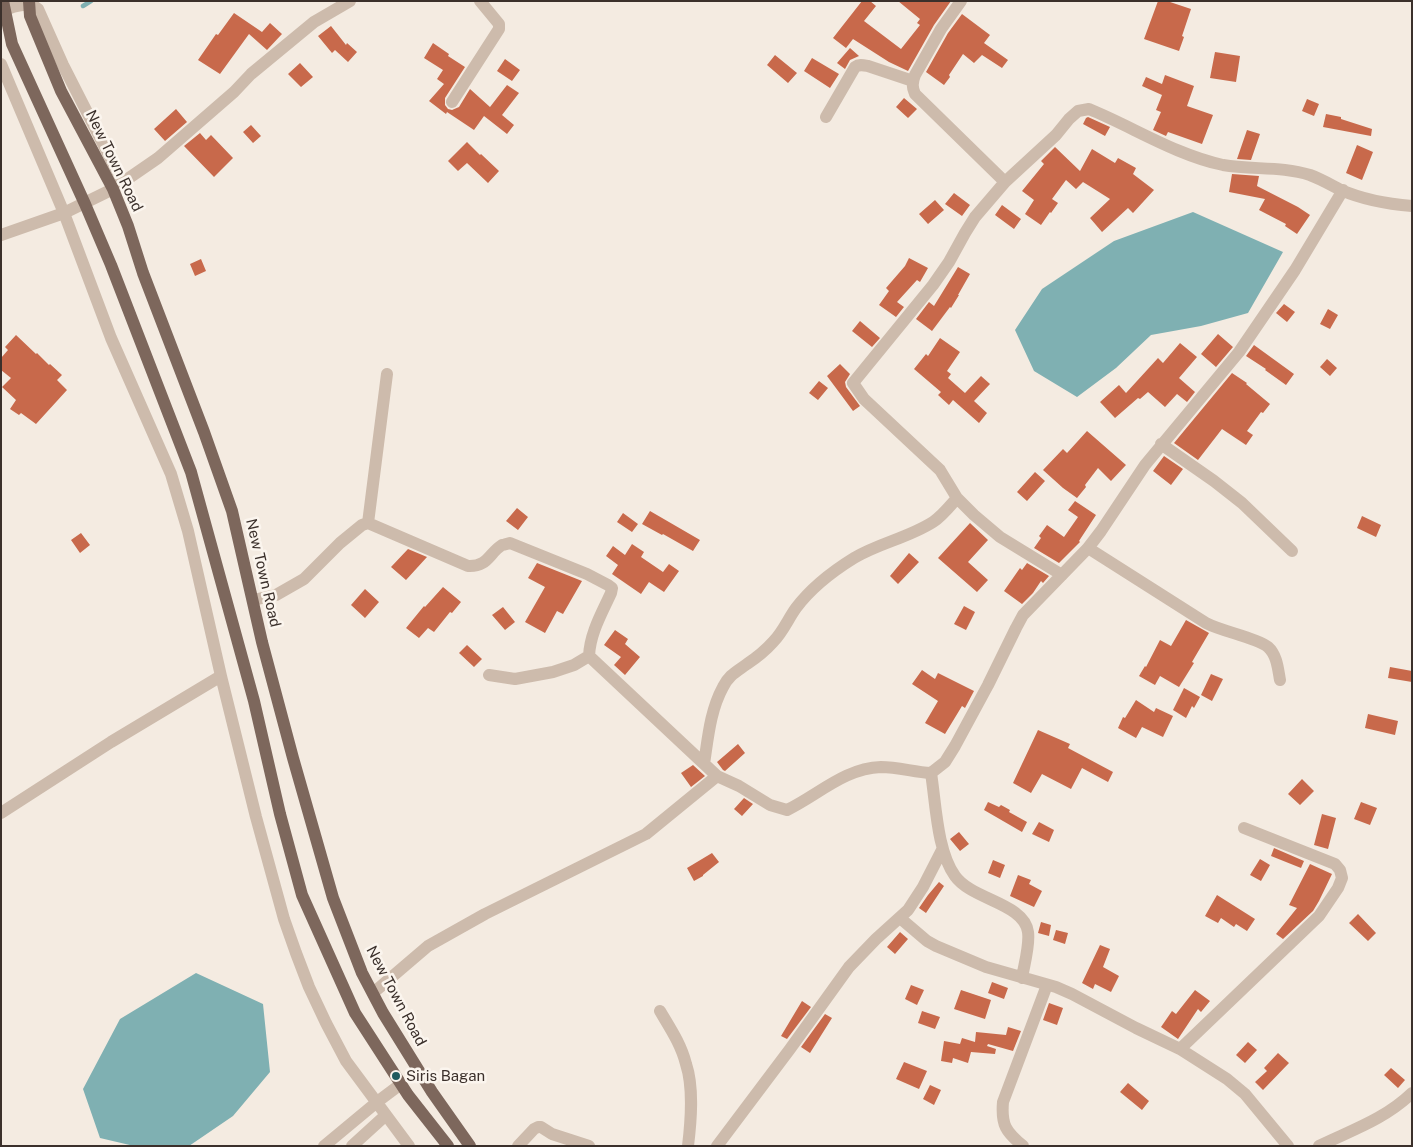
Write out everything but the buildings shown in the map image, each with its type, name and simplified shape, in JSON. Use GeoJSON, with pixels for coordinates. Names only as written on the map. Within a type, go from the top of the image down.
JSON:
{"type":"FeatureCollection","features":[{"type":"Feature","properties":{"kind":"main road","name":"New Town Road"},"geometry":{"type":"LineString","coordinates":[[29,3],[30,16],[61,91],[118,186],[143,273],[232,511],[293,758],[333,898],[362,973],[383,1013],[432,1092],[470,1146]]}},
{"type":"Feature","properties":{"kind":"main road"},"geometry":{"type":"LineString","coordinates":[[3,8],[12,44],[74,176],[191,472],[254,701],[280,814],[302,895],[355,1013],[401,1084],[448,1146]]}},
{"type":"Feature","properties":{"kind":"street"},"geometry":{"type":"LineString","coordinates":[[1,235],[64,213],[118,186],[158,158],[234,92],[251,74],[314,22],[350,1]]}},
{"type":"Feature","properties":{"kind":"street"},"geometry":{"type":"LineString","coordinates":[[452,102],[499,29],[499,24],[480,1]]}},
{"type":"Feature","properties":{"kind":"street"},"geometry":{"type":"LineString","coordinates":[[961,1],[941,29],[913,82],[913,88],[915,94],[1005,182]]}},
{"type":"Feature","properties":{"kind":"street"},"geometry":{"type":"LineString","coordinates":[[3,8],[29,3]]}},
{"type":"Feature","properties":{"kind":"street"},"geometry":{"type":"LineString","coordinates":[[1,64],[64,213],[111,338],[170,474],[188,530],[221,676],[256,817],[284,919],[296,953],[313,996],[346,1061],[409,1146]]}},
{"type":"Feature","properties":{"kind":"street"},"geometry":{"type":"LineString","coordinates":[[826,117],[855,67],[858,65],[868,66],[913,82]]}},
{"type":"Feature","properties":{"kind":"street"},"geometry":{"type":"LineString","coordinates":[[1062,575],[1000,537],[974,515],[957,498],[940,470],[864,399],[853,383],[934,285],[975,217],[1005,182],[1056,135],[1078,111],[1089,109],[1199,158],[1244,168],[1288,170],[1311,176],[1343,190],[1383,203],[1412,206]]}},
{"type":"Feature","properties":{"kind":"street"},"geometry":{"type":"LineString","coordinates":[[931,774],[945,762],[955,746],[988,686],[1023,615],[1088,548],[1144,465],[1254,332],[1295,270],[1343,190]]}},
{"type":"Feature","properties":{"kind":"street"},"geometry":{"type":"LineString","coordinates":[[368,523],[387,374]]}},
{"type":"Feature","properties":{"kind":"street"},"geometry":{"type":"LineString","coordinates":[[1162,444],[1242,503],[1292,551]]}},
{"type":"Feature","properties":{"kind":"street"},"geometry":{"type":"LineString","coordinates":[[704,764],[712,715],[717,698],[728,677],[760,655],[773,642],[808,593],[822,582],[868,550],[922,528],[935,520],[957,498]]}},
{"type":"Feature","properties":{"kind":"street"},"geometry":{"type":"LineString","coordinates":[[253,600],[276,595],[304,579],[362,525],[368,523],[468,566],[484,562],[502,545],[510,543],[587,574],[612,588],[589,645],[589,656],[717,776],[739,786],[770,805],[787,810],[850,773],[865,769],[880,767],[899,768],[931,774]]}},
{"type":"Feature","properties":{"kind":"street"},"geometry":{"type":"LineString","coordinates":[[1088,548],[1206,623],[1218,629],[1257,641],[1269,648],[1276,662],[1280,680]]}},
{"type":"Feature","properties":{"kind":"street"},"geometry":{"type":"LineString","coordinates":[[489,675],[515,679],[553,672],[574,665],[589,656]]}},
{"type":"Feature","properties":{"kind":"street"},"geometry":{"type":"LineString","coordinates":[[1,813],[111,742],[221,676]]}},
{"type":"Feature","properties":{"kind":"street"},"geometry":{"type":"LineString","coordinates":[[931,774],[942,850],[956,878],[980,896],[1020,916],[1026,924],[1028,934],[1022,978]]}},
{"type":"Feature","properties":{"kind":"street"},"geometry":{"type":"LineString","coordinates":[[373,993],[428,946],[486,914],[646,834],[717,776]]}},
{"type":"Feature","properties":{"kind":"street"},"geometry":{"type":"LineString","coordinates":[[1180,1049],[1319,916],[1338,888],[1342,878],[1336,864],[1244,828]]}},
{"type":"Feature","properties":{"kind":"street"},"geometry":{"type":"LineString","coordinates":[[717,1146],[849,967],[908,910],[923,887],[942,850]]}},
{"type":"Feature","properties":{"kind":"street"},"geometry":{"type":"LineString","coordinates":[[900,918],[927,941],[936,946],[986,967],[1072,994],[1180,1049],[1227,1079],[1245,1094],[1288,1146]]}},
{"type":"Feature","properties":{"kind":"street"},"geometry":{"type":"LineString","coordinates":[[1023,1146],[1011,1136],[1004,1125],[1002,1114],[1003,1102],[1047,985]]}},
{"type":"Feature","properties":{"kind":"street"},"geometry":{"type":"LineString","coordinates":[[660,1011],[677,1039],[687,1064],[691,1097],[688,1146]]}},
{"type":"Feature","properties":{"kind":"street"},"geometry":{"type":"LineString","coordinates":[[324,1146],[401,1084]]}},
{"type":"Feature","properties":{"kind":"street"},"geometry":{"type":"LineString","coordinates":[[1319,1146],[1382,1117],[1412,1093]]}},
{"type":"Feature","properties":{"kind":"street"},"geometry":{"type":"LineString","coordinates":[[352,1146],[386,1115]]}},
{"type":"Feature","properties":{"kind":"street"},"geometry":{"type":"LineString","coordinates":[[518,1146],[534,1129],[541,1127],[552,1134],[589,1146]]}},
{"type":"Feature","properties":{"kind":"water"},"geometry":{"type":"Polygon","coordinates":[[[1193,212],[1283,252],[1248,313],[1201,326],[1151,335],[1116,368],[1077,397],[1034,371],[1015,330],[1042,289],[1114,241],[1193,212]]]}},
{"type":"Feature","properties":{"kind":"water"},"geometry":{"type":"Polygon","coordinates":[[[196,973],[263,1004],[270,1072],[233,1116],[189,1146],[134,1146],[100,1138],[83,1089],[120,1019],[196,973]]]}},
{"type":"Feature","properties":{"kind":"waterway"},"geometry":{"type":"LineString","coordinates":[[83,6],[91,1]]}},
{"type":"Feature","properties":{"kind":"place","name":"Siris Bagan"},"geometry":{"type":"Point","coordinates":[396,1076]}}]}
